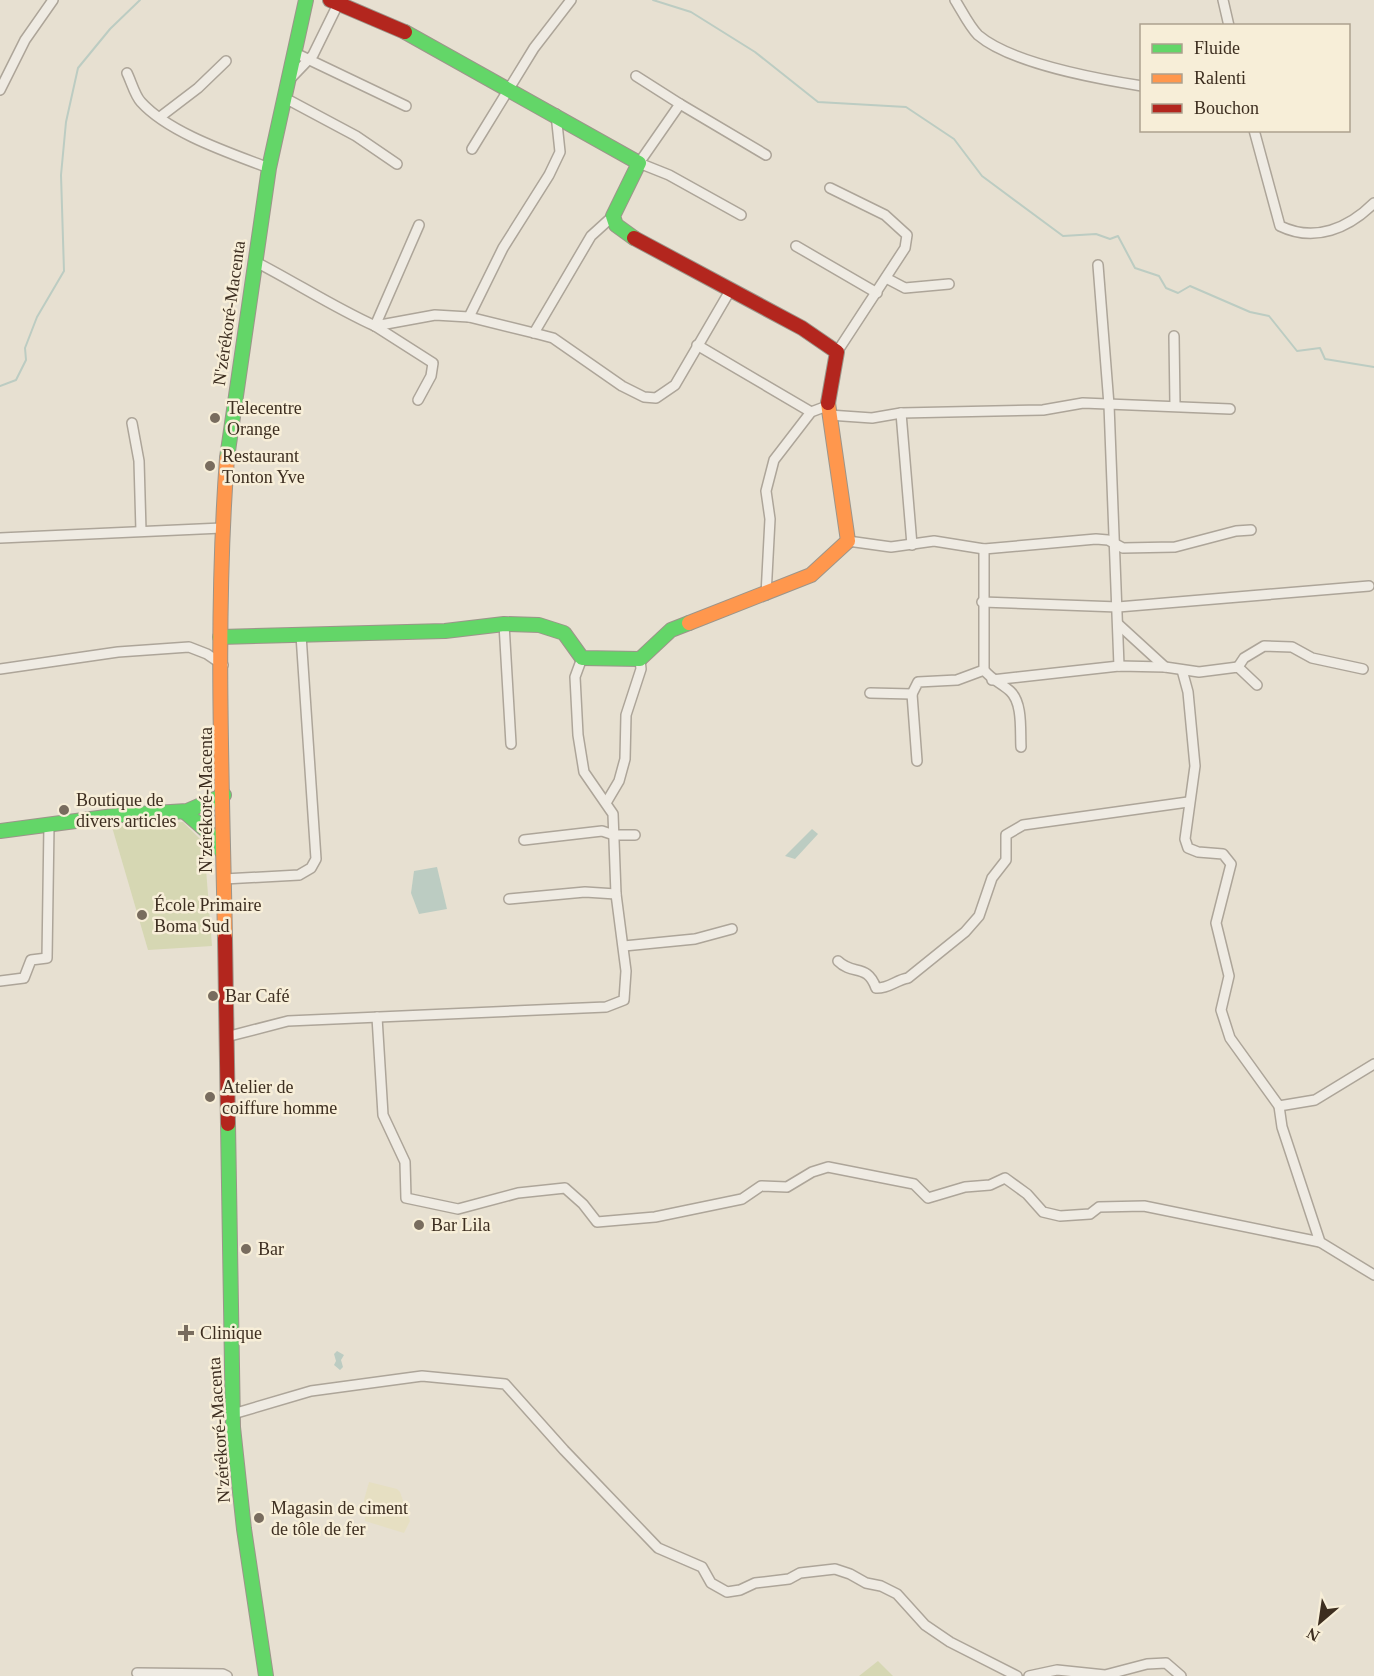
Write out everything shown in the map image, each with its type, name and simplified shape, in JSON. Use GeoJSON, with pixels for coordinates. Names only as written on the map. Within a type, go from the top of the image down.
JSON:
{"type":"FeatureCollection","features":[{"type":"Feature","properties":{"kind":"main road","name":"N'zérékoré-Macenta"},"geometry":{"type":"LineString","coordinates":[[266,1676],[236,1471],[233,1413],[226,1037],[223,665],[220,637],[222,528],[228,450],[254,261],[283,97],[306,0]]}},
{"type":"Feature","properties":{"kind":"main road"},"geometry":{"type":"LineString","coordinates":[[220,637],[445,631],[504,624],[539,625],[564,633],[582,658],[639,660],[671,630],[810,576],[848,541],[844,529],[828,411],[837,352],[802,328],[638,240],[616,225],[613,216],[639,163],[556,114],[507,90],[420,38],[336,1]]}},
{"type":"Feature","properties":{"kind":"main road"},"geometry":{"type":"LineString","coordinates":[[0,831],[123,815],[186,813],[208,806],[224,795]]}},
{"type":"Feature","properties":{"kind":"main road"},"geometry":{"type":"LineString","coordinates":[[186,813],[209,833],[224,853]]}},
{"type":"Feature","properties":{"kind":"street"},"geometry":{"type":"LineString","coordinates":[[0,90],[26,40],[53,0]]}},
{"type":"Feature","properties":{"kind":"street"},"geometry":{"type":"LineString","coordinates":[[472,149],[534,48],[571,0]]}},
{"type":"Feature","properties":{"kind":"street"},"geometry":{"type":"LineString","coordinates":[[955,0],[978,34],[1004,50],[1032,61],[1140,86]]}},
{"type":"Feature","properties":{"kind":"street"},"geometry":{"type":"LineString","coordinates":[[1223,0],[1229,24]]}},
{"type":"Feature","properties":{"kind":"street"},"geometry":{"type":"LineString","coordinates":[[286,82],[309,60],[336,1]]}},
{"type":"Feature","properties":{"kind":"street"},"geometry":{"type":"LineString","coordinates":[[293,52],[406,106]]}},
{"type":"Feature","properties":{"kind":"street"},"geometry":{"type":"LineString","coordinates":[[160,117],[198,88],[226,61]]}},
{"type":"Feature","properties":{"kind":"street"},"geometry":{"type":"LineString","coordinates":[[127,73],[139,101],[174,127],[212,146],[269,168]]}},
{"type":"Feature","properties":{"kind":"street"},"geometry":{"type":"LineString","coordinates":[[636,76],[766,155]]}},
{"type":"Feature","properties":{"kind":"street"},"geometry":{"type":"LineString","coordinates":[[283,97],[356,136],[397,164]]}},
{"type":"Feature","properties":{"kind":"street"},"geometry":{"type":"LineString","coordinates":[[680,104],[639,163],[669,175],[741,215]]}},
{"type":"Feature","properties":{"kind":"street"},"geometry":{"type":"LineString","coordinates":[[468,317],[502,248],[549,175],[560,152],[556,114]]}},
{"type":"Feature","properties":{"kind":"street"},"geometry":{"type":"LineString","coordinates":[[1255,132],[1280,226],[1292,232],[1335,231],[1358,219],[1374,203]]}},
{"type":"Feature","properties":{"kind":"street"},"geometry":{"type":"LineString","coordinates":[[830,188],[885,215],[907,235],[905,248],[837,352]]}},
{"type":"Feature","properties":{"kind":"street"},"geometry":{"type":"LineString","coordinates":[[534,333],[591,236],[613,216]]}},
{"type":"Feature","properties":{"kind":"street"},"geometry":{"type":"LineString","coordinates":[[375,326],[419,225]]}},
{"type":"Feature","properties":{"kind":"street"},"geometry":{"type":"LineString","coordinates":[[796,246],[877,293]]}},
{"type":"Feature","properties":{"kind":"street"},"geometry":{"type":"LineString","coordinates":[[254,261],[316,294],[341,311],[375,326],[433,363],[431,376],[418,400]]}},
{"type":"Feature","properties":{"kind":"street"},"geometry":{"type":"LineString","coordinates":[[1098,265],[1109,405],[1119,666]]}},
{"type":"Feature","properties":{"kind":"street"},"geometry":{"type":"LineString","coordinates":[[886,278],[905,288],[949,284]]}},
{"type":"Feature","properties":{"kind":"street"},"geometry":{"type":"LineString","coordinates":[[375,326],[435,315],[468,317],[534,333],[553,339],[622,386],[644,397],[656,398],[675,385],[731,290]]}},
{"type":"Feature","properties":{"kind":"street"},"geometry":{"type":"LineString","coordinates":[[1174,336],[1175,405]]}},
{"type":"Feature","properties":{"kind":"street"},"geometry":{"type":"LineString","coordinates":[[697,345],[811,412],[828,411],[872,418],[901,413],[1043,410],[1083,403],[1230,409]]}},
{"type":"Feature","properties":{"kind":"street"},"geometry":{"type":"LineString","coordinates":[[766,595],[770,519],[766,491],[774,460],[811,412]]}},
{"type":"Feature","properties":{"kind":"street"},"geometry":{"type":"LineString","coordinates":[[901,413],[912,545]]}},
{"type":"Feature","properties":{"kind":"street"},"geometry":{"type":"LineString","coordinates":[[132,423],[139,461],[141,531]]}},
{"type":"Feature","properties":{"kind":"street"},"geometry":{"type":"LineString","coordinates":[[0,538],[222,528]]}},
{"type":"Feature","properties":{"kind":"street"},"geometry":{"type":"LineString","coordinates":[[848,541],[883,547],[934,541],[958,547],[984,549],[1096,539],[1108,540],[1123,548],[1175,547],[1191,545],[1224,534],[1251,530]]}},
{"type":"Feature","properties":{"kind":"street"},"geometry":{"type":"LineString","coordinates":[[984,549],[982,602],[984,670],[992,680],[1010,691],[1018,702],[1022,747]]}},
{"type":"Feature","properties":{"kind":"street"},"geometry":{"type":"LineString","coordinates":[[982,602],[1118,607],[1369,586]]}},
{"type":"Feature","properties":{"kind":"street"},"geometry":{"type":"LineString","coordinates":[[504,624],[511,744]]}},
{"type":"Feature","properties":{"kind":"street"},"geometry":{"type":"LineString","coordinates":[[1118,624],[1165,667]]}},
{"type":"Feature","properties":{"kind":"street"},"geometry":{"type":"LineString","coordinates":[[224,879],[299,875],[311,868],[316,859],[301,635]]}},
{"type":"Feature","properties":{"kind":"street"},"geometry":{"type":"LineString","coordinates":[[992,680],[1119,666],[1165,667],[1199,672],[1238,667],[1244,658],[1264,646],[1292,647],[1312,658],[1364,669]]}},
{"type":"Feature","properties":{"kind":"street"},"geometry":{"type":"LineString","coordinates":[[0,669],[117,652],[189,647],[207,654],[223,665]]}},
{"type":"Feature","properties":{"kind":"street"},"geometry":{"type":"LineString","coordinates":[[226,1037],[288,1021],[606,1007],[624,1000],[624,946],[616,894],[613,813],[584,772],[578,735],[575,677],[582,658]]}},
{"type":"Feature","properties":{"kind":"street"},"geometry":{"type":"LineString","coordinates":[[606,803],[619,781],[625,759],[626,715],[641,669],[639,660]]}},
{"type":"Feature","properties":{"kind":"street"},"geometry":{"type":"LineString","coordinates":[[1238,667],[1257,685]]}},
{"type":"Feature","properties":{"kind":"street"},"geometry":{"type":"LineString","coordinates":[[917,761],[912,694],[918,682],[957,680],[984,670]]}},
{"type":"Feature","properties":{"kind":"street"},"geometry":{"type":"LineString","coordinates":[[1182,670],[1188,692],[1195,766],[1188,802],[1185,839],[1188,848],[1198,852],[1223,854],[1231,864],[1216,922],[1229,976],[1221,1010],[1230,1038],[1279,1106],[1282,1127],[1320,1242]]}},
{"type":"Feature","properties":{"kind":"street"},"geometry":{"type":"LineString","coordinates":[[870,693],[912,694]]}},
{"type":"Feature","properties":{"kind":"street"},"geometry":{"type":"LineString","coordinates":[[838,961],[847,970],[865,971],[873,979],[876,988],[885,988],[897,980],[908,978],[965,932],[978,916],[992,878],[1006,860],[1006,835],[1023,825],[1188,802]]}},
{"type":"Feature","properties":{"kind":"street"},"geometry":{"type":"LineString","coordinates":[[0,981],[24,978],[31,960],[47,958],[49,825]]}},
{"type":"Feature","properties":{"kind":"street"},"geometry":{"type":"LineString","coordinates":[[524,840],[602,831],[614,835],[635,835]]}},
{"type":"Feature","properties":{"kind":"street"},"geometry":{"type":"LineString","coordinates":[[509,900],[585,892],[616,894]]}},
{"type":"Feature","properties":{"kind":"street"},"geometry":{"type":"LineString","coordinates":[[624,946],[695,939],[732,929]]}},
{"type":"Feature","properties":{"kind":"street"},"geometry":{"type":"LineString","coordinates":[[377,1017],[383,1115],[405,1162],[406,1198],[458,1209],[518,1192],[565,1188],[583,1204],[597,1222],[655,1217],[742,1199],[761,1186],[787,1187],[812,1172],[828,1167],[914,1184],[927,1198],[965,1187],[990,1185],[1005,1178],[1028,1194],[1043,1212],[1060,1216],[1090,1214],[1099,1207],[1144,1206],[1320,1242],[1374,1275]]}},
{"type":"Feature","properties":{"kind":"street"},"geometry":{"type":"LineString","coordinates":[[1279,1106],[1316,1100],[1374,1064]]}},
{"type":"Feature","properties":{"kind":"street"},"geometry":{"type":"LineString","coordinates":[[233,1413],[312,1390],[422,1376],[506,1384],[564,1450],[658,1548],[702,1567],[711,1583],[727,1592],[740,1590],[755,1583],[789,1579],[800,1573],[835,1569],[897,1594],[926,1625],[950,1642],[1017,1676]]}},
{"type":"Feature","properties":{"kind":"street"},"geometry":{"type":"LineString","coordinates":[[1029,1676],[1057,1670],[1105,1676],[1147,1664],[1166,1664],[1181,1676]]}},
{"type":"Feature","properties":{"kind":"street"},"geometry":{"type":"LineString","coordinates":[[137,1673],[223,1674],[227,1676]]}},
{"type":"Feature","properties":{"kind":"shaded area"},"geometry":{"type":"Polygon","coordinates":[[[812,829],[818,834],[795,859],[785,856],[812,829]]]}},
{"type":"Feature","properties":{"kind":"shaded area"},"geometry":{"type":"Polygon","coordinates":[[[437,867],[447,909],[419,914],[411,893],[414,871],[437,867]]]}},
{"type":"Feature","properties":{"kind":"shaded area"},"geometry":{"type":"Polygon","coordinates":[[[337,1351],[344,1355],[341,1360],[343,1367],[340,1370],[334,1365],[336,1361],[334,1354],[337,1351]]]}},
{"type":"Feature","properties":{"kind":"shaded area"},"geometry":{"type":"Polygon","coordinates":[[[369,1482],[397,1489],[400,1492],[410,1521],[404,1533],[365,1521],[364,1500],[369,1482]]]}},
{"type":"Feature","properties":{"kind":"green space"},"geometry":{"type":"Polygon","coordinates":[[[183,822],[204,843],[212,946],[148,950],[112,827],[183,822]]]}},
{"type":"Feature","properties":{"kind":"green space"},"geometry":{"type":"Polygon","coordinates":[[[878,1661],[893,1676],[859,1676],[878,1661]]]}},
{"type":"Feature","properties":{"kind":"waterway"},"geometry":{"type":"LineString","coordinates":[[0,386],[16,380],[26,360],[25,348],[37,317],[64,271],[61,175],[66,122],[78,68],[110,29],[140,0]]}},
{"type":"Feature","properties":{"kind":"waterway"},"geometry":{"type":"LineString","coordinates":[[653,0],[691,12],[755,52],[818,102],[906,107],[954,139],[982,176],[1063,236],[1096,234],[1110,239],[1118,236],[1135,268],[1159,276],[1166,288],[1178,293],[1190,286],[1250,312],[1269,316],[1297,351],[1320,348],[1325,359],[1374,367]]}},
{"type":"Feature","properties":{"kind":"traffic: fast"},"geometry":{"type":"LineString","coordinates":[[227,458],[269,168],[306,0]]}},
{"type":"Feature","properties":{"kind":"traffic: fast"},"geometry":{"type":"LineString","coordinates":[[405,32],[639,163],[613,216],[616,225],[634,238]]}},
{"type":"Feature","properties":{"kind":"traffic: fast"},"geometry":{"type":"LineString","coordinates":[[220,637],[445,631],[504,624],[539,625],[564,633],[582,658],[640,659],[671,630],[689,623]]}},
{"type":"Feature","properties":{"kind":"traffic: fast"},"geometry":{"type":"LineString","coordinates":[[0,831],[121,815],[187,811],[224,795]]}},
{"type":"Feature","properties":{"kind":"traffic: fast"},"geometry":{"type":"LineString","coordinates":[[186,813],[209,833],[223,853]]}},
{"type":"Feature","properties":{"kind":"traffic: fast"},"geometry":{"type":"LineString","coordinates":[[228,1124],[233,1427],[244,1529],[266,1676]]}},
{"type":"Feature","properties":{"kind":"traffic: slow"},"geometry":{"type":"LineString","coordinates":[[689,623],[811,575],[848,541],[828,403]]}},
{"type":"Feature","properties":{"kind":"traffic: slow"},"geometry":{"type":"LineString","coordinates":[[225,938],[220,638],[227,458]]}},
{"type":"Feature","properties":{"kind":"traffic: jam"},"geometry":{"type":"LineString","coordinates":[[330,0],[405,32]]}},
{"type":"Feature","properties":{"kind":"traffic: jam"},"geometry":{"type":"LineString","coordinates":[[634,238],[802,328],[837,352],[828,403]]}},
{"type":"Feature","properties":{"kind":"traffic: jam"},"geometry":{"type":"LineString","coordinates":[[225,938],[228,1124]]}},
{"type":"Feature","properties":{"kind":"place","name":"Telecentre Orange"},"geometry":{"type":"Point","coordinates":[215,418]}},
{"type":"Feature","properties":{"kind":"place","name":"Restaurant Tonton Yve"},"geometry":{"type":"Point","coordinates":[210,466]}},
{"type":"Feature","properties":{"kind":"place","name":"Boutique de divers articles"},"geometry":{"type":"Point","coordinates":[64,810]}},
{"type":"Feature","properties":{"kind":"place","name":"École Primaire Boma Sud"},"geometry":{"type":"Point","coordinates":[142,915]}},
{"type":"Feature","properties":{"kind":"place","name":"Bar Café"},"geometry":{"type":"Point","coordinates":[213,996]}},
{"type":"Feature","properties":{"kind":"place","name":"Atelier de coiffure homme"},"geometry":{"type":"Point","coordinates":[210,1097]}},
{"type":"Feature","properties":{"kind":"place","name":"Bar Lila"},"geometry":{"type":"Point","coordinates":[419,1225]}},
{"type":"Feature","properties":{"kind":"place","name":"Bar"},"geometry":{"type":"Point","coordinates":[246,1249]}},
{"type":"Feature","properties":{"kind":"place","name":"Clinique"},"geometry":{"type":"Point","coordinates":[186,1333]}},
{"type":"Feature","properties":{"kind":"place","name":"Magasin de ciment de tôle de fer"},"geometry":{"type":"Point","coordinates":[259,1518]}}]}
